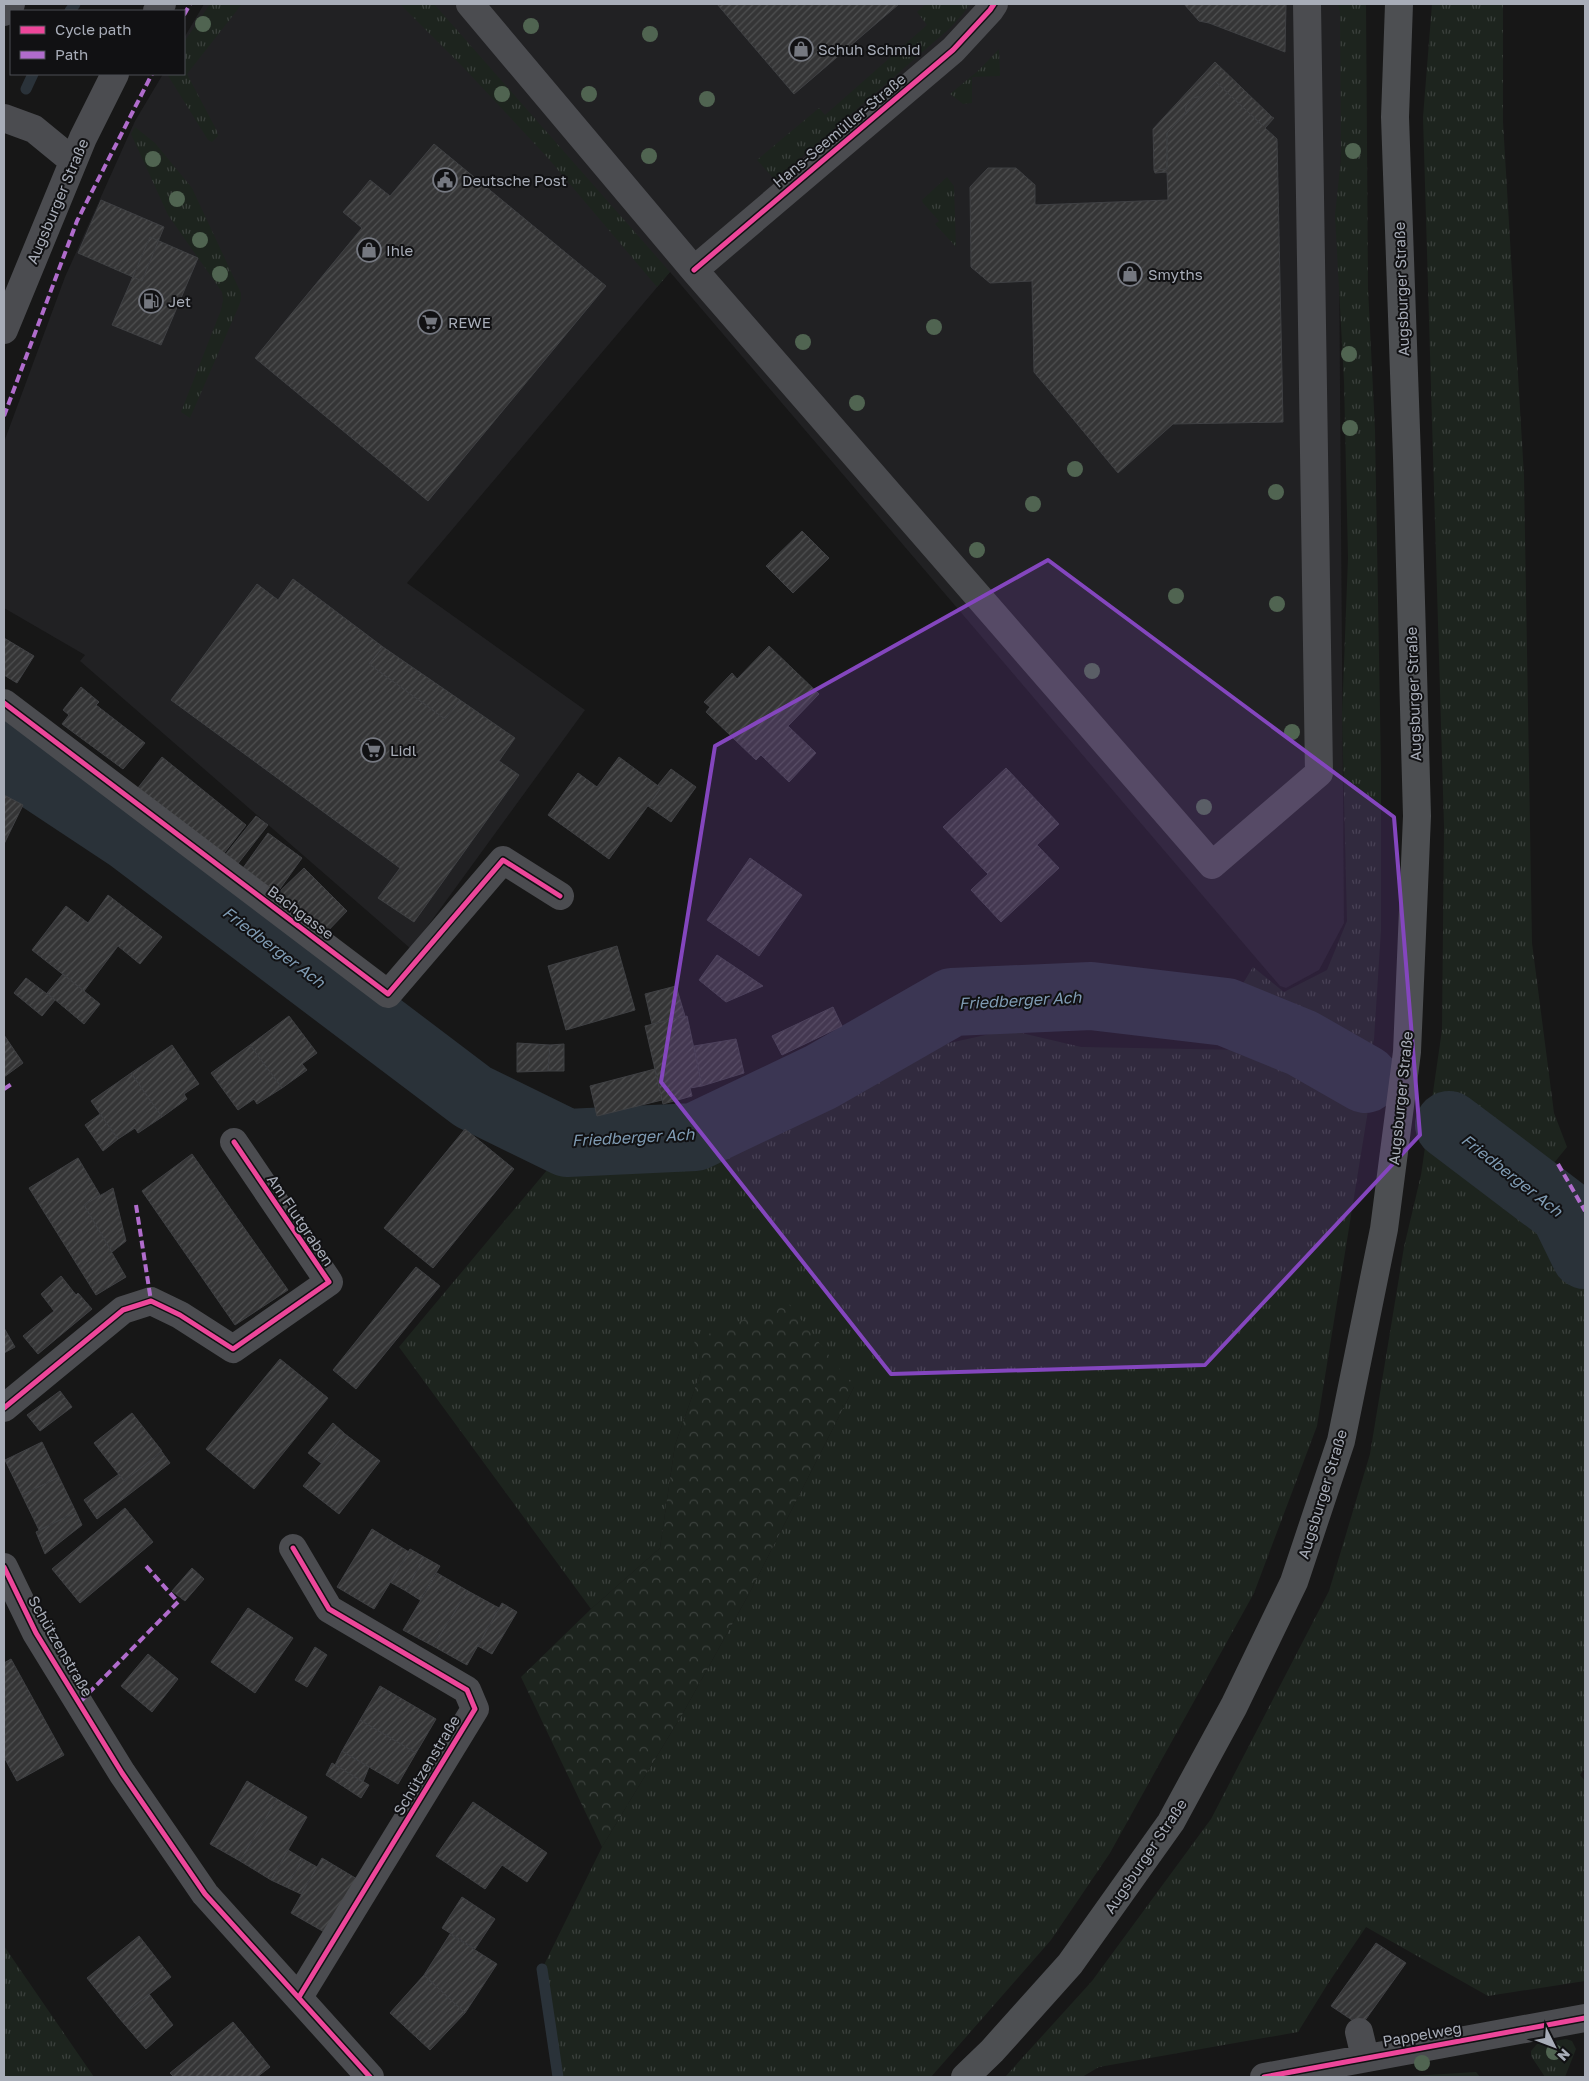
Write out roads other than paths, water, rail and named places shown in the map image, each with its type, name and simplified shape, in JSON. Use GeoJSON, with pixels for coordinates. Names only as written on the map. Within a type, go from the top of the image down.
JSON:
{"type":"FeatureCollection","features":[{"type":"Feature","properties":{"kind":"main road","name":"Augsburger Straße"},"geometry":{"type":"LineString","coordinates":[[966,2077],[992,2051],[1070,1964],[1171,1822],[1234,1706],[1294,1582],[1341,1441],[1384,1229],[1408,1052],[1417,816],[1395,117],[1399,4]]}},
{"type":"Feature","properties":{"kind":"street"},"geometry":{"type":"LineString","coordinates":[[4,12],[11,4]]}},
{"type":"Feature","properties":{"kind":"street"},"geometry":{"type":"LineString","coordinates":[[470,4],[694,270],[1212,865],[1319,773],[1307,4]]}},
{"type":"Feature","properties":{"kind":"street","name":"Hans-Seemüller-Straße"},"geometry":{"type":"LineString","coordinates":[[694,270],[953,50],[994,4]]}},
{"type":"Feature","properties":{"kind":"street","name":"Augsburger Straße"},"geometry":{"type":"LineString","coordinates":[[4,330],[73,161],[115,75]]}},
{"type":"Feature","properties":{"kind":"street"},"geometry":{"type":"LineString","coordinates":[[4,118],[34,129],[73,161]]}},
{"type":"Feature","properties":{"kind":"street","name":"Bachgasse"},"geometry":{"type":"LineString","coordinates":[[4,703],[388,994],[503,860],[560,896]]}},
{"type":"Feature","properties":{"kind":"street","name":"Am Flutgraben"},"geometry":{"type":"LineString","coordinates":[[4,1408],[123,1310],[151,1301],[180,1315],[233,1349],[329,1282],[234,1142]]}},
{"type":"Feature","properties":{"kind":"street","name":"Schützenstraße"},"geometry":{"type":"LineString","coordinates":[[293,1548],[329,1609],[467,1690],[475,1709],[300,1997]]}},
{"type":"Feature","properties":{"kind":"street","name":"Schützenstraße"},"geometry":{"type":"LineString","coordinates":[[4,1566],[36,1633],[122,1773],[205,1894],[300,1997],[370,2077]]}},
{"type":"Feature","properties":{"kind":"street","name":"Pappelweg"},"geometry":{"type":"LineString","coordinates":[[1264,2077],[1362,2045],[1585,2018]]}},
{"type":"Feature","properties":{"kind":"waterway"},"geometry":{"type":"LineString","coordinates":[[71,10],[75,4]]}},
{"type":"Feature","properties":{"kind":"waterway"},"geometry":{"type":"LineString","coordinates":[[26,89],[33,75]]}},
{"type":"Feature","properties":{"kind":"waterway","name":"Friedberger Ach"},"geometry":{"type":"LineString","coordinates":[[4,754],[129,837],[473,1097],[567,1143],[695,1137],[821,1077],[952,1002],[1091,996],[1226,1012],[1302,1043],[1365,1079]]}},
{"type":"Feature","properties":{"kind":"waterway","name":"Friedberger Ach"},"geometry":{"type":"LineString","coordinates":[[1449,1125],[1564,1212],[1585,1255]]}},
{"type":"Feature","properties":{"kind":"waterway"},"geometry":{"type":"LineString","coordinates":[[542,1969],[558,2077]]}},
{"type":"Feature","properties":{"kind":"place","name":"Schuh Schmid"},"geometry":{"type":"Point","coordinates":[801,49]}},
{"type":"Feature","properties":{"kind":"place","name":"Deutsche Post"},"geometry":{"type":"Point","coordinates":[445,180]}},
{"type":"Feature","properties":{"kind":"place","name":"Ihle"},"geometry":{"type":"Point","coordinates":[369,250]}},
{"type":"Feature","properties":{"kind":"place","name":"Smyths"},"geometry":{"type":"Point","coordinates":[1130,274]}},
{"type":"Feature","properties":{"kind":"place","name":"Jet"},"geometry":{"type":"Point","coordinates":[151,301]}},
{"type":"Feature","properties":{"kind":"place","name":"REWE"},"geometry":{"type":"Point","coordinates":[430,322]}},
{"type":"Feature","properties":{"kind":"place","name":"Lidl"},"geometry":{"type":"Point","coordinates":[373,750]}}]}
